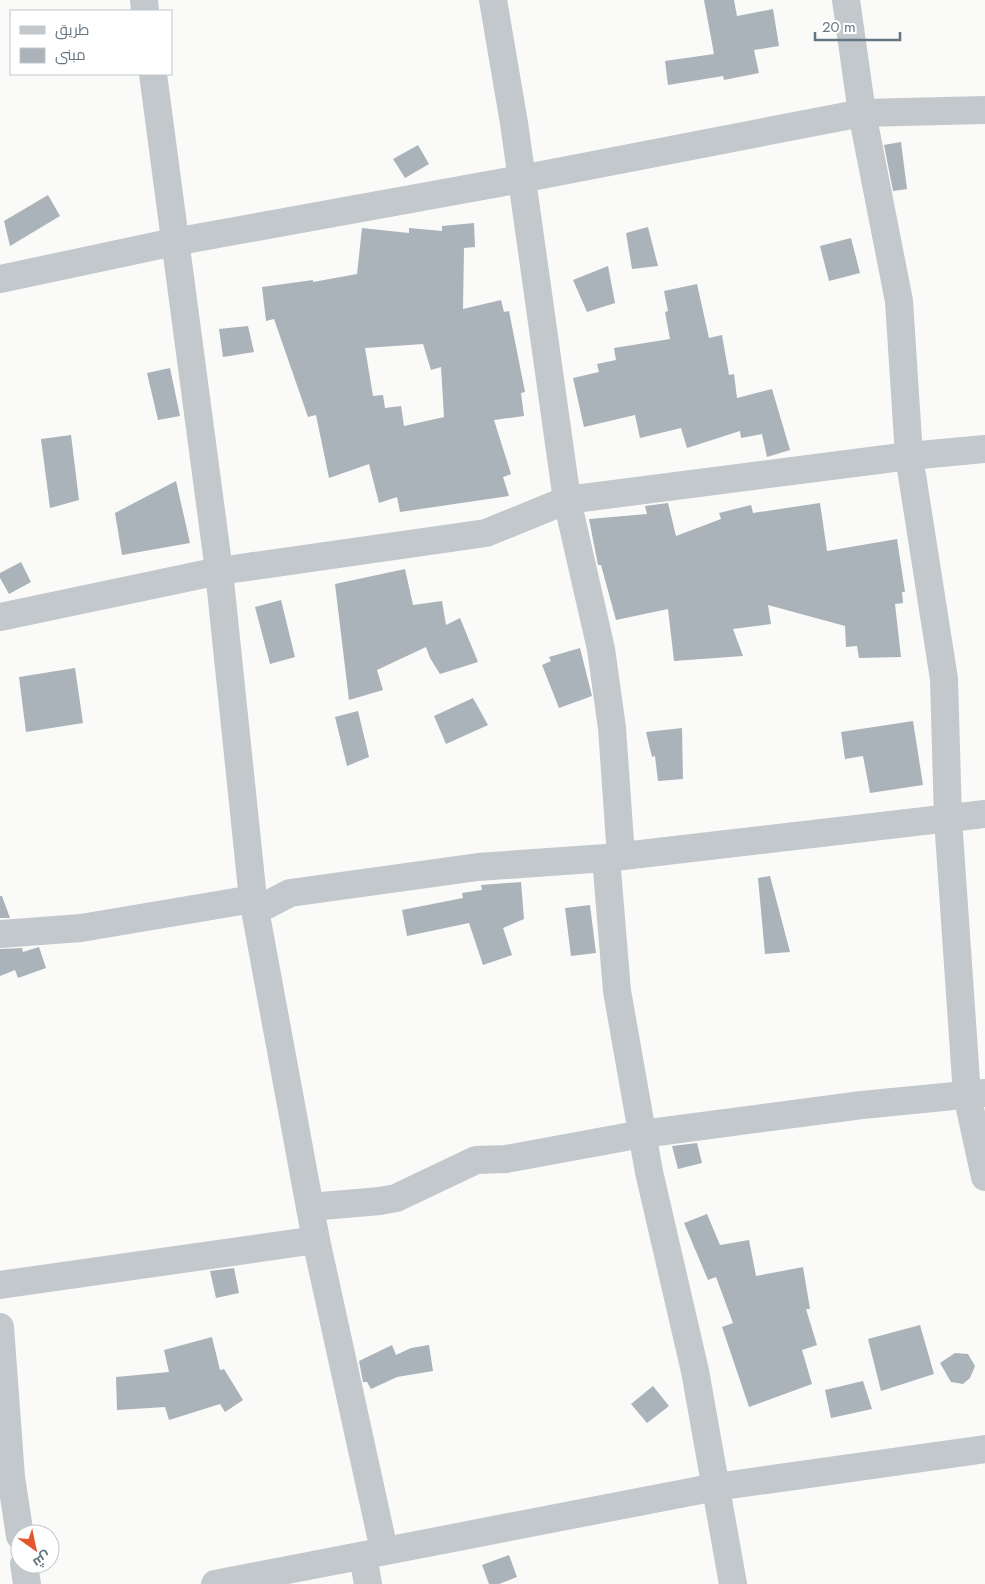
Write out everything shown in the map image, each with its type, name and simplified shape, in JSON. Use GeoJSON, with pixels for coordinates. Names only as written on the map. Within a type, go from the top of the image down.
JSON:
{"type":"FeatureCollection","features":[{"type":"Feature","properties":{"kind":"street"},"geometry":{"type":"LineString","coordinates":[[493,0],[514,123],[567,500],[600,649],[612,728],[617,991],[642,1134],[695,1371],[733,1584]]}},
{"type":"Feature","properties":{"kind":"street"},"geometry":{"type":"LineString","coordinates":[[846,0],[862,113],[899,300],[909,456],[944,679],[948,819],[985,1176]]}},
{"type":"Feature","properties":{"kind":"street"},"geometry":{"type":"LineString","coordinates":[[153,75],[219,571],[254,905],[373,1553],[368,1584]]}},
{"type":"Feature","properties":{"kind":"street"},"geometry":{"type":"LineString","coordinates":[[0,279],[174,242],[521,179],[862,113],[985,110]]}},
{"type":"Feature","properties":{"kind":"street"},"geometry":{"type":"LineString","coordinates":[[0,617],[219,571],[486,533],[567,500],[909,456],[985,449]]}},
{"type":"Feature","properties":{"kind":"street"},"geometry":{"type":"LineString","coordinates":[[0,934],[81,928],[254,905],[290,893],[478,867],[614,857],[985,814]]}},
{"type":"Feature","properties":{"kind":"street"},"geometry":{"type":"LineString","coordinates":[[310,1207],[396,1198],[476,1160],[506,1159],[642,1134],[862,1105],[976,1094]]}},
{"type":"Feature","properties":{"kind":"street"},"geometry":{"type":"LineString","coordinates":[[0,1286],[316,1240]]}},
{"type":"Feature","properties":{"kind":"street"},"geometry":{"type":"LineString","coordinates":[[0,1327],[11,1477],[18,1524]]}},
{"type":"Feature","properties":{"kind":"street"},"geometry":{"type":"LineString","coordinates":[[215,1584],[716,1487],[985,1449]]}},
{"type":"Feature","properties":{"kind":"building"},"geometry":{"type":"Polygon","coordinates":[[[704,0],[734,0],[737,16],[773,9],[779,46],[754,50],[759,73],[724,80],[723,76],[668,85],[665,61],[714,54],[704,0]]]}},
{"type":"Feature","properties":{"kind":"building"},"geometry":{"type":"Polygon","coordinates":[[[901,142],[907,189],[893,191],[884,145],[901,142]]]}},
{"type":"Feature","properties":{"kind":"building"},"geometry":{"type":"Polygon","coordinates":[[[418,145],[429,164],[405,178],[393,159],[418,145]]]}},
{"type":"Feature","properties":{"kind":"building"},"geometry":{"type":"Polygon","coordinates":[[[48,195],[60,216],[10,246],[4,221],[48,195]]]}},
{"type":"Feature","properties":{"kind":"building"},"geometry":{"type":"Polygon","coordinates":[[[474,223],[475,247],[464,248],[463,309],[501,300],[504,312],[509,311],[525,392],[521,393],[524,416],[494,420],[511,474],[503,477],[509,496],[400,512],[397,497],[379,503],[369,464],[329,478],[316,415],[308,417],[274,319],[266,321],[262,287],[313,280],[313,282],[357,274],[362,228],[409,233],[409,228],[442,231],[442,226],[474,223]],[[423,344],[365,348],[373,396],[383,395],[385,408],[401,406],[404,426],[444,417],[441,367],[431,370],[423,344]]]}},
{"type":"Feature","properties":{"kind":"building"},"geometry":{"type":"Polygon","coordinates":[[[648,227],[658,266],[632,269],[626,233],[648,227]]]}},
{"type":"Feature","properties":{"kind":"building"},"geometry":{"type":"Polygon","coordinates":[[[851,238],[860,273],[829,281],[820,246],[851,238]]]}},
{"type":"Feature","properties":{"kind":"building"},"geometry":{"type":"Polygon","coordinates":[[[608,266],[615,303],[587,312],[573,280],[608,266]]]}},
{"type":"Feature","properties":{"kind":"building"},"geometry":{"type":"Polygon","coordinates":[[[697,284],[709,338],[722,335],[729,375],[734,374],[737,398],[772,389],[790,450],[767,457],[762,434],[741,438],[740,431],[687,448],[681,428],[640,438],[635,415],[584,427],[573,378],[599,372],[597,364],[616,360],[614,348],[670,339],[665,312],[668,311],[664,291],[697,284]]]}},
{"type":"Feature","properties":{"kind":"building"},"geometry":{"type":"Polygon","coordinates":[[[248,326],[254,352],[223,357],[219,329],[248,326]]]}},
{"type":"Feature","properties":{"kind":"building"},"geometry":{"type":"Polygon","coordinates":[[[170,368],[180,416],[158,420],[147,373],[170,368]]]}},
{"type":"Feature","properties":{"kind":"building"},"geometry":{"type":"Polygon","coordinates":[[[71,435],[79,500],[50,508],[41,439],[71,435]]]}},
{"type":"Feature","properties":{"kind":"building"},"geometry":{"type":"Polygon","coordinates":[[[176,481],[190,543],[122,555],[115,513],[176,481]]]}},
{"type":"Feature","properties":{"kind":"building"},"geometry":{"type":"Polygon","coordinates":[[[668,503],[676,536],[721,519],[719,513],[751,505],[753,513],[820,503],[827,551],[897,539],[905,592],[902,592],[903,603],[895,604],[901,657],[859,658],[857,646],[846,647],[845,626],[768,605],[771,624],[733,629],[743,656],[674,661],[668,609],[616,620],[601,565],[598,565],[589,519],[647,514],[645,506],[668,503]]]}},
{"type":"Feature","properties":{"kind":"building"},"geometry":{"type":"Polygon","coordinates":[[[21,562],[31,582],[9,594],[0,578],[0,573],[21,562]]]}},
{"type":"Feature","properties":{"kind":"building"},"geometry":{"type":"Polygon","coordinates":[[[405,569],[413,605],[442,601],[446,625],[460,618],[478,662],[440,674],[430,658],[426,647],[377,670],[383,690],[349,700],[335,584],[405,569]]]}},
{"type":"Feature","properties":{"kind":"building"},"geometry":{"type":"Polygon","coordinates":[[[281,600],[295,657],[270,664],[255,607],[281,600]]]}},
{"type":"Feature","properties":{"kind":"building"},"geometry":{"type":"Polygon","coordinates":[[[580,648],[592,696],[559,708],[542,665],[551,661],[549,657],[580,648]]]}},
{"type":"Feature","properties":{"kind":"building"},"geometry":{"type":"Polygon","coordinates":[[[75,668],[83,723],[26,732],[19,677],[75,668]]]}},
{"type":"Feature","properties":{"kind":"building"},"geometry":{"type":"Polygon","coordinates":[[[473,698],[488,725],[446,744],[434,716],[473,698]]]}},
{"type":"Feature","properties":{"kind":"building"},"geometry":{"type":"Polygon","coordinates":[[[358,711],[369,757],[347,766],[335,717],[358,711]]]}},
{"type":"Feature","properties":{"kind":"building"},"geometry":{"type":"Polygon","coordinates":[[[913,721],[923,785],[870,793],[863,756],[845,759],[841,732],[913,721]]]}},
{"type":"Feature","properties":{"kind":"building"},"geometry":{"type":"Polygon","coordinates":[[[682,728],[683,779],[658,781],[655,756],[652,757],[646,732],[682,728]]]}},
{"type":"Feature","properties":{"kind":"building"},"geometry":{"type":"Polygon","coordinates":[[[770,876],[790,952],[765,954],[758,878],[770,876]]]}},
{"type":"Feature","properties":{"kind":"building"},"geometry":{"type":"Polygon","coordinates":[[[521,882],[524,919],[503,928],[512,955],[483,965],[469,923],[407,936],[402,910],[463,898],[462,893],[482,890],[481,885],[521,882]]]}},
{"type":"Feature","properties":{"kind":"building"},"geometry":{"type":"Polygon","coordinates":[[[0,896],[2,896],[10,918],[0,918],[0,896]]]}},
{"type":"Feature","properties":{"kind":"building"},"geometry":{"type":"Polygon","coordinates":[[[590,905],[596,953],[571,956],[565,908],[590,905]]]}},
{"type":"Feature","properties":{"kind":"building"},"geometry":{"type":"Polygon","coordinates":[[[39,947],[46,968],[18,978],[15,970],[0,976],[0,949],[22,948],[23,952],[39,947]]]}},
{"type":"Feature","properties":{"kind":"building"},"geometry":{"type":"Polygon","coordinates":[[[697,1143],[702,1163],[678,1169],[672,1146],[697,1143]]]}},
{"type":"Feature","properties":{"kind":"building"},"geometry":{"type":"Polygon","coordinates":[[[707,1214],[720,1245],[749,1240],[756,1276],[803,1267],[810,1309],[806,1309],[817,1345],[802,1350],[812,1384],[749,1407],[722,1327],[733,1323],[716,1277],[708,1280],[684,1223],[707,1214]]]}},
{"type":"Feature","properties":{"kind":"building"},"geometry":{"type":"Polygon","coordinates":[[[234,1268],[239,1293],[216,1298],[210,1271],[234,1268]]]}},
{"type":"Feature","properties":{"kind":"building"},"geometry":{"type":"Polygon","coordinates":[[[920,1325],[934,1374],[881,1391],[868,1339],[920,1325]]]}},
{"type":"Feature","properties":{"kind":"building"},"geometry":{"type":"Polygon","coordinates":[[[212,1337],[220,1370],[224,1369],[243,1400],[225,1412],[220,1404],[169,1420],[165,1407],[117,1410],[116,1377],[169,1372],[164,1350],[212,1337]]]}},
{"type":"Feature","properties":{"kind":"building"},"geometry":{"type":"Polygon","coordinates":[[[392,1345],[396,1355],[411,1348],[429,1345],[433,1371],[397,1377],[371,1389],[367,1382],[363,1382],[359,1361],[392,1345]]]}},
{"type":"Feature","properties":{"kind":"building"},"geometry":{"type":"Polygon","coordinates":[[[955,1353],[968,1354],[975,1366],[970,1378],[963,1384],[951,1382],[940,1363],[955,1353]]]}},
{"type":"Feature","properties":{"kind":"building"},"geometry":{"type":"Polygon","coordinates":[[[863,1381],[872,1409],[831,1418],[825,1390],[863,1381]]]}},
{"type":"Feature","properties":{"kind":"building"},"geometry":{"type":"Polygon","coordinates":[[[653,1386],[669,1406],[647,1423],[631,1404],[653,1386]]]}},
{"type":"Feature","properties":{"kind":"building"},"geometry":{"type":"Polygon","coordinates":[[[509,1555],[517,1577],[499,1584],[489,1584],[482,1565],[509,1555]]]}}]}
